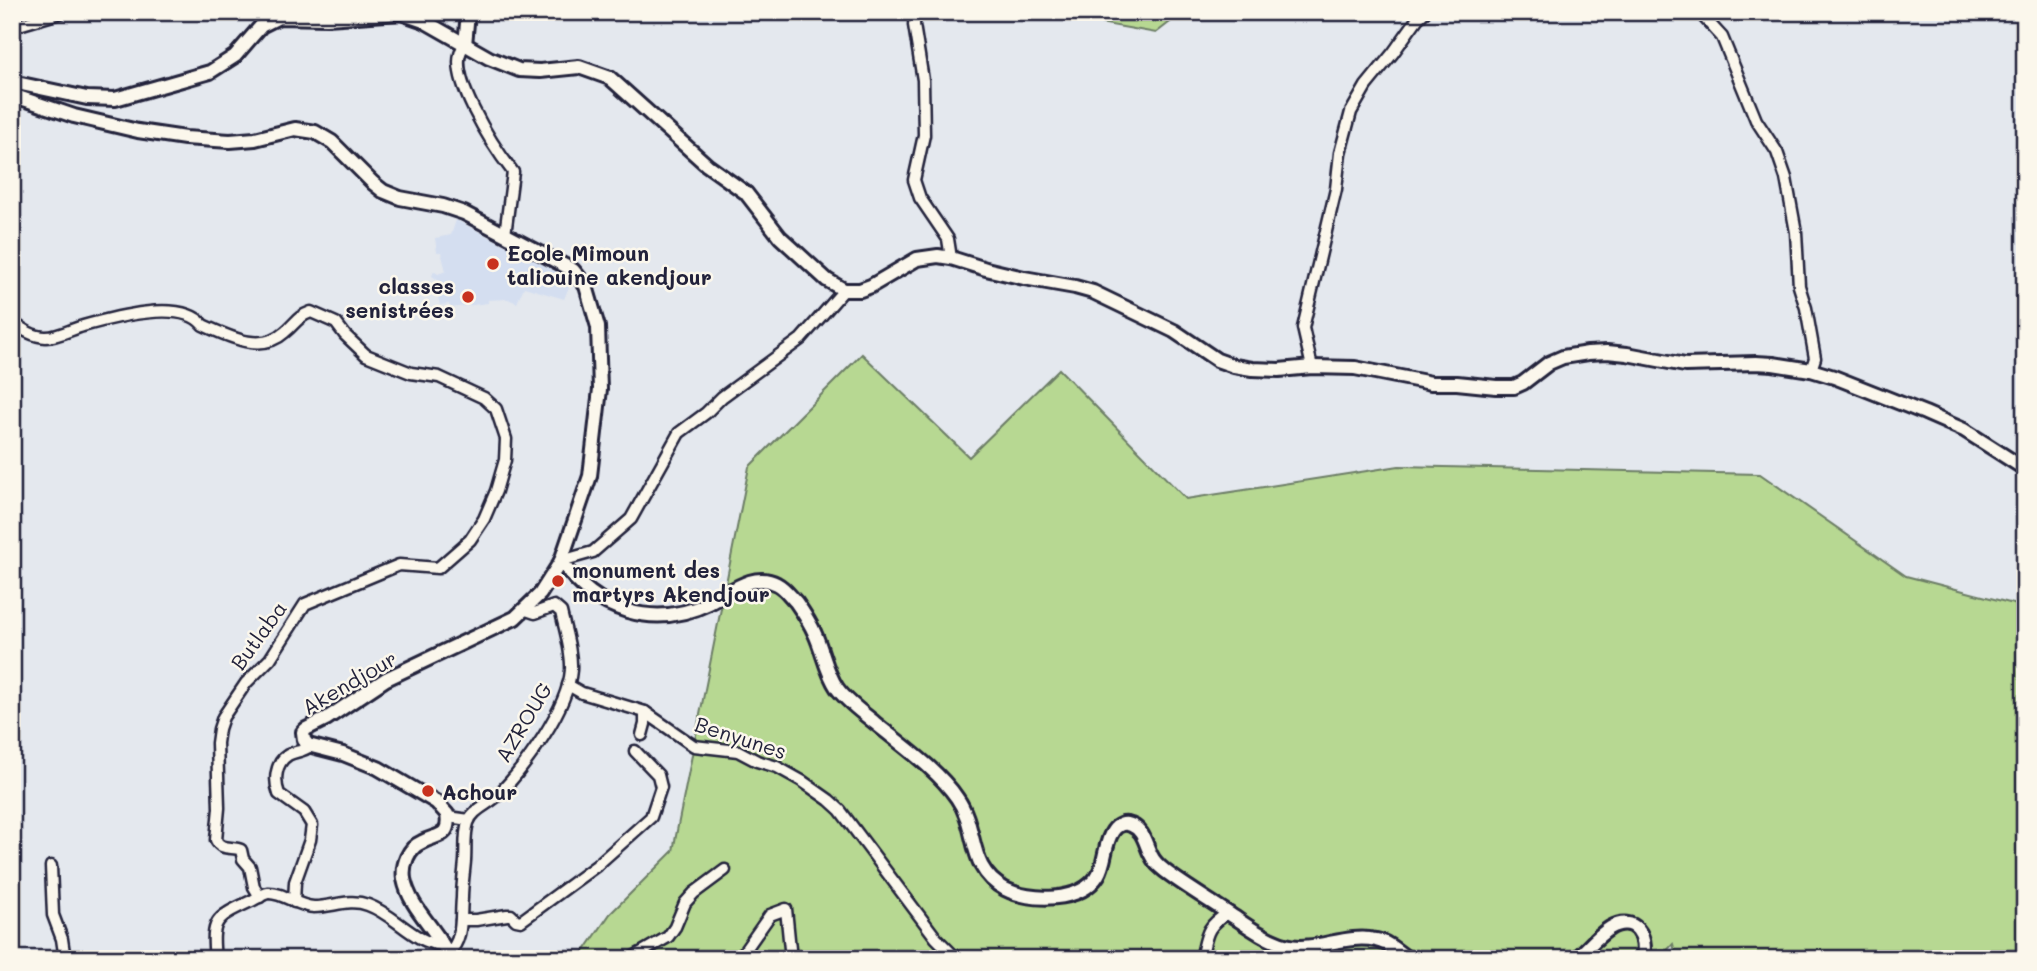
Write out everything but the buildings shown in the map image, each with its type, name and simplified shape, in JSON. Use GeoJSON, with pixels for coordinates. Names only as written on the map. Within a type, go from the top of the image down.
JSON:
{"type":"FeatureCollection","features":[{"type":"Feature","properties":{"kind":"main road"},"geometry":{"type":"LineString","coordinates":[[465,46],[468,12]]}},
{"type":"Feature","properties":{"kind":"main road"},"geometry":{"type":"LineString","coordinates":[[12,82],[96,100],[115,100],[210,72],[235,56],[261,26],[279,18],[401,13],[424,21],[465,46],[519,70],[579,67],[610,78],[707,165],[746,193],[780,237],[827,280],[844,290],[860,290],[871,286],[917,259],[938,256],[951,258],[999,272],[1093,292],[1174,331],[1217,359],[1252,369],[1355,368],[1431,383],[1514,387],[1549,363],[1563,357],[1597,352],[1627,354],[1675,365],[1756,363],[1811,370],[1964,430],[2025,469]]}},
{"type":"Feature","properties":{"kind":"main road","name":"Akendjour"},"geometry":{"type":"LineString","coordinates":[[12,95],[74,116],[138,131],[205,140],[255,139],[295,130],[315,132],[332,142],[383,191],[400,198],[454,209],[484,223],[555,261],[580,277],[586,286],[598,327],[600,389],[590,476],[561,561],[526,610],[504,624],[386,679],[326,719],[306,729],[303,737],[305,743],[310,746],[343,754],[390,775],[436,802],[448,817]]}},
{"type":"Feature","properties":{"kind":"main road"},"geometry":{"type":"LineString","coordinates":[[561,561],[576,581],[595,597],[621,609],[647,615],[664,616],[687,612],[710,603],[744,583],[769,580],[780,585],[805,614],[835,686],[848,702],[898,742],[955,795],[968,821],[978,860],[987,875],[1007,890],[1030,896],[1052,897],[1083,890],[1101,870],[1112,832],[1117,826],[1131,825],[1142,834],[1150,854],[1165,871],[1257,932],[1282,944],[1300,947],[1355,939],[1378,940],[1408,959]]}},
{"type":"Feature","properties":{"kind":"main road"},"geometry":{"type":"LineString","coordinates":[[447,953],[417,908],[406,885],[404,869],[407,857],[414,848],[422,841],[443,834],[448,817]]}},
{"type":"Feature","properties":{"kind":"main road"},"geometry":{"type":"LineString","coordinates":[[1576,959],[1612,927],[1628,924],[1641,933],[1645,948],[1643,959]]}},
{"type":"Feature","properties":{"kind":"street"},"geometry":{"type":"LineString","coordinates":[[12,27],[63,12]]}},
{"type":"Feature","properties":{"kind":"street"},"geometry":{"type":"LineString","coordinates":[[915,12],[914,25],[923,80],[924,135],[914,180],[920,198],[948,239],[951,258]]}},
{"type":"Feature","properties":{"kind":"street"},"geometry":{"type":"LineString","coordinates":[[1312,367],[1303,328],[1351,112],[1366,86],[1425,12]]}},
{"type":"Feature","properties":{"kind":"street"},"geometry":{"type":"LineString","coordinates":[[1699,12],[1722,37],[1756,120],[1777,152],[1786,178],[1796,232],[1799,286],[1815,358],[1811,370]]}},
{"type":"Feature","properties":{"kind":"street"},"geometry":{"type":"LineString","coordinates":[[465,46],[459,51],[460,78],[482,125],[513,172],[505,235]]}},
{"type":"Feature","properties":{"kind":"street"},"geometry":{"type":"LineString","coordinates":[[561,561],[593,552],[631,519],[679,433],[722,397],[801,339],[844,290]]}},
{"type":"Feature","properties":{"kind":"street","name":"Butlaba"},"geometry":{"type":"LineString","coordinates":[[12,322],[26,332],[46,337],[103,320],[166,311],[181,312],[199,320],[203,325],[249,343],[270,342],[284,333],[300,316],[311,312],[336,323],[366,355],[411,373],[439,377],[474,393],[492,404],[502,423],[506,439],[505,460],[484,519],[470,540],[438,568],[399,565],[305,604],[270,659],[246,683],[223,717],[217,743],[219,808],[216,840],[223,847],[241,850],[260,897]]}},
{"type":"Feature","properties":{"kind":"street","name":"AZROUG"},"geometry":{"type":"LineString","coordinates":[[469,820],[474,812],[500,792],[520,768],[558,711],[568,685],[571,662],[561,612],[551,606],[536,613],[526,610]]}},
{"type":"Feature","properties":{"kind":"street","name":"Benyunes"},"geometry":{"type":"LineString","coordinates":[[568,685],[582,694],[645,712],[694,746],[745,754],[791,774],[829,800],[840,810],[936,938],[957,959]]}},
{"type":"Feature","properties":{"kind":"street"},"geometry":{"type":"LineString","coordinates":[[642,735],[645,712]]}},
{"type":"Feature","properties":{"kind":"street"},"geometry":{"type":"LineString","coordinates":[[294,902],[297,873],[310,840],[312,825],[304,812],[279,794],[276,777],[285,756],[310,746]]}},
{"type":"Feature","properties":{"kind":"street"},"geometry":{"type":"LineString","coordinates":[[461,920],[511,915],[521,921],[596,866],[651,817],[661,787],[658,775],[635,751]]}},
{"type":"Feature","properties":{"kind":"street"},"geometry":{"type":"LineString","coordinates":[[215,959],[213,933],[220,918],[233,908],[266,893],[314,907],[346,902],[366,904],[447,953],[458,939],[469,820],[448,817]]}},
{"type":"Feature","properties":{"kind":"street"},"geometry":{"type":"LineString","coordinates":[[51,866],[53,915],[62,939],[65,959]]}},
{"type":"Feature","properties":{"kind":"street"},"geometry":{"type":"LineString","coordinates":[[630,959],[668,937],[685,903],[694,892],[726,870]]}},
{"type":"Feature","properties":{"kind":"street"},"geometry":{"type":"LineString","coordinates":[[739,959],[770,915],[786,909],[791,959]]}},
{"type":"Feature","properties":{"kind":"street"},"geometry":{"type":"LineString","coordinates":[[1201,959],[1208,930],[1217,919],[1228,913]]}},
{"type":"Feature","properties":{"kind":"shaded area","name":"Ecole Mimoun taliouine akendjour"},"geometry":{"type":"Polygon","coordinates":[[[456,220],[572,280],[564,299],[524,287],[517,303],[508,299],[450,308],[449,304],[440,305],[438,297],[442,296],[439,281],[432,276],[434,271],[438,274],[446,271],[441,252],[437,252],[435,238],[451,235],[456,220]]]}},
{"type":"Feature","properties":{"kind":"green space"},"geometry":{"type":"Polygon","coordinates":[[[1038,12],[1183,12],[1156,33],[1038,12]]]}},
{"type":"Feature","properties":{"kind":"green space"},"geometry":{"type":"Polygon","coordinates":[[[862,354],[969,457],[1059,369],[1186,499],[1399,466],[1760,474],[1906,576],[2025,607],[2025,959],[1677,959],[1673,944],[1659,959],[579,959],[610,914],[673,851],[749,467],[862,354]]]}},
{"type":"Feature","properties":{"kind":"place","name":"Ecole Mimoun taliouine akendjour"},"geometry":{"type":"Point","coordinates":[493,264]}},
{"type":"Feature","properties":{"kind":"place","name":"classes senistrées"},"geometry":{"type":"Point","coordinates":[468,297]}},
{"type":"Feature","properties":{"kind":"place","name":"monument des martyrs Akendjour"},"geometry":{"type":"Point","coordinates":[558,581]}},
{"type":"Feature","properties":{"kind":"place","name":"Achour"},"geometry":{"type":"Point","coordinates":[428,791]}}]}
